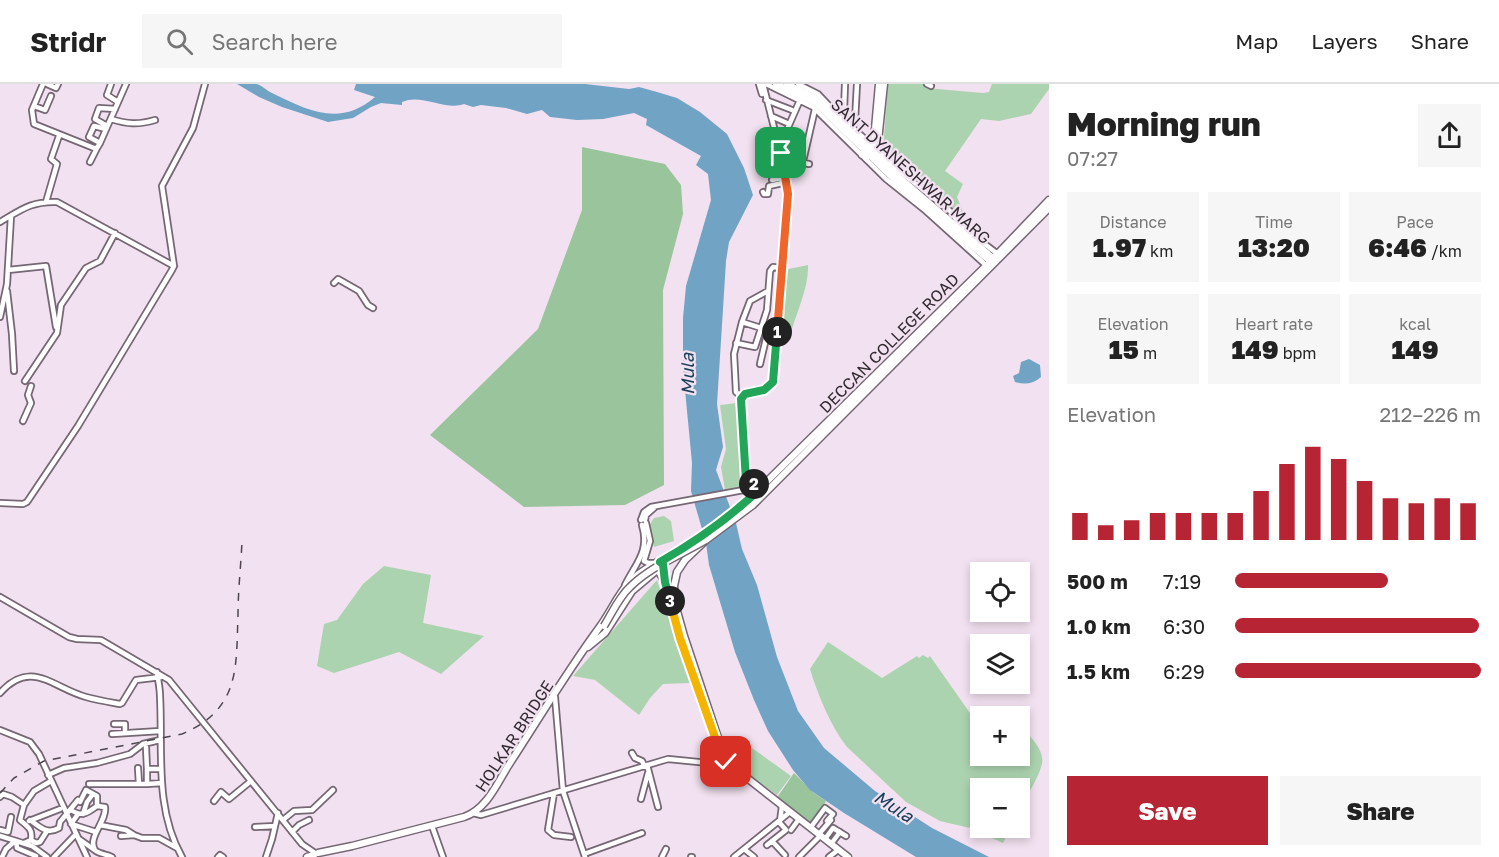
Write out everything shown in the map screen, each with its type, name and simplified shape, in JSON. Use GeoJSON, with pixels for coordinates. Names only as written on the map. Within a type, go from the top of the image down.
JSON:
{"type":"FeatureCollection","features":[{"type":"Feature","properties":{"kind":"main road","name":"SANT DYANESHWAR MARG"},"geometry":{"type":"LineString","coordinates":[[766,84],[813,101],[869,152],[955,222],[994,261]]}},
{"type":"Feature","properties":{"kind":"main road","name":"SANT DYANESHWAR MARG"},"geometry":{"type":"LineString","coordinates":[[787,84],[815,97],[896,180],[994,261]]}},
{"type":"Feature","properties":{"kind":"main road"},"geometry":{"type":"LineString","coordinates":[[869,152],[876,130],[882,84]]}},
{"type":"Feature","properties":{"kind":"main road","name":"DECCAN COLLEGE ROAD"},"geometry":{"type":"LineString","coordinates":[[706,540],[753,505],[994,261],[1049,200]]}},
{"type":"Feature","properties":{"kind":"main road","name":"DECCAN COLLEGE ROAD"},"geometry":{"type":"LineString","coordinates":[[658,566],[745,503],[1049,208]]}},
{"type":"Feature","properties":{"kind":"main road"},"geometry":{"type":"LineString","coordinates":[[685,642],[675,600],[676,575],[685,560],[706,540]]}},
{"type":"Feature","properties":{"kind":"main road","name":"HOLKAR BRIDGE"},"geometry":{"type":"LineString","coordinates":[[554,696],[623,595],[633,584],[650,571],[706,540]]}},
{"type":"Feature","properties":{"kind":"main road"},"geometry":{"type":"LineString","coordinates":[[658,566],[715,734],[728,763],[843,854]]}},
{"type":"Feature","properties":{"kind":"main road"},"geometry":{"type":"LineString","coordinates":[[317,856],[474,814],[485,802],[625,585],[658,566]]}},
{"type":"Feature","properties":{"kind":"main road"},"geometry":{"type":"LineString","coordinates":[[588,647],[605,633],[632,591],[658,566]]}},
{"type":"Feature","properties":{"kind":"main road"},"geometry":{"type":"LineString","coordinates":[[317,856],[434,826]]}},
{"type":"Feature","properties":{"kind":"street"},"geometry":{"type":"LineString","coordinates":[[58,84],[56,87],[45,84],[34,106],[32,115],[34,124],[59,136],[99,145]]}},
{"type":"Feature","properties":{"kind":"street"},"geometry":{"type":"LineString","coordinates":[[111,84],[107,95],[118,102]]}},
{"type":"Feature","properties":{"kind":"street"},"geometry":{"type":"LineString","coordinates":[[90,162],[111,119],[124,84]]}},
{"type":"Feature","properties":{"kind":"street"},"geometry":{"type":"LineString","coordinates":[[0,503],[23,504],[27,502],[78,426],[174,266],[162,186],[193,128],[206,84]]}},
{"type":"Feature","properties":{"kind":"street"},"geometry":{"type":"LineString","coordinates":[[766,84],[815,109],[869,152]]}},
{"type":"Feature","properties":{"kind":"street"},"geometry":{"type":"LineString","coordinates":[[742,397],[745,394],[764,390],[773,382],[782,268],[787,180],[772,115],[765,97],[766,84]]}},
{"type":"Feature","properties":{"kind":"street"},"geometry":{"type":"LineString","coordinates":[[765,97],[766,84]]}},
{"type":"Feature","properties":{"kind":"street"},"geometry":{"type":"LineString","coordinates":[[798,84],[818,94],[852,127],[869,152]]}},
{"type":"Feature","properties":{"kind":"street"},"geometry":{"type":"LineString","coordinates":[[841,118],[844,111],[844,84]]}},
{"type":"Feature","properties":{"kind":"street"},"geometry":{"type":"LineString","coordinates":[[852,127],[855,121],[857,84]]}},
{"type":"Feature","properties":{"kind":"street"},"geometry":{"type":"LineString","coordinates":[[34,106],[45,110],[51,96]]}},
{"type":"Feature","properties":{"kind":"street"},"geometry":{"type":"LineString","coordinates":[[765,97],[792,110]]}},
{"type":"Feature","properties":{"kind":"street"},"geometry":{"type":"LineString","coordinates":[[786,132],[800,100]]}},
{"type":"Feature","properties":{"kind":"street"},"geometry":{"type":"LineString","coordinates":[[107,128],[95,119],[99,108],[115,109]]}},
{"type":"Feature","properties":{"kind":"street"},"geometry":{"type":"LineString","coordinates":[[804,157],[815,109]]}},
{"type":"Feature","properties":{"kind":"street"},"geometry":{"type":"LineString","coordinates":[[772,115],[787,123]]}},
{"type":"Feature","properties":{"kind":"street"},"geometry":{"type":"LineString","coordinates":[[111,119],[127,124],[155,120]]}},
{"type":"Feature","properties":{"kind":"street"},"geometry":{"type":"LineString","coordinates":[[99,145],[89,137],[94,126],[107,128]]}},
{"type":"Feature","properties":{"kind":"street"},"geometry":{"type":"LineString","coordinates":[[46,202],[57,164],[51,159],[59,136]]}},
{"type":"Feature","properties":{"kind":"street"},"geometry":{"type":"LineString","coordinates":[[760,161],[781,153]]}},
{"type":"Feature","properties":{"kind":"street"},"geometry":{"type":"LineString","coordinates":[[767,166],[782,160],[809,164]]}},
{"type":"Feature","properties":{"kind":"street"},"geometry":{"type":"LineString","coordinates":[[772,180],[787,180]]}},
{"type":"Feature","properties":{"kind":"street"},"geometry":{"type":"LineString","coordinates":[[764,191],[769,186],[787,180]]}},
{"type":"Feature","properties":{"kind":"street"},"geometry":{"type":"LineString","coordinates":[[0,222],[30,205],[57,202],[174,266]]}},
{"type":"Feature","properties":{"kind":"street"},"geometry":{"type":"LineString","coordinates":[[0,317],[6,289],[11,216]]}},
{"type":"Feature","properties":{"kind":"street"},"geometry":{"type":"LineString","coordinates":[[25,381],[57,333],[61,305],[86,268],[100,261],[115,233]]}},
{"type":"Feature","properties":{"kind":"street"},"geometry":{"type":"LineString","coordinates":[[8,270],[46,266],[57,333]]}},
{"type":"Feature","properties":{"kind":"street"},"geometry":{"type":"LineString","coordinates":[[736,343],[755,347],[767,310],[770,269],[782,268]]}},
{"type":"Feature","properties":{"kind":"street"},"geometry":{"type":"LineString","coordinates":[[334,283],[338,279],[359,291],[368,305],[374,308]]}},
{"type":"Feature","properties":{"kind":"street"},"geometry":{"type":"LineString","coordinates":[[6,289],[14,371]]}},
{"type":"Feature","properties":{"kind":"street"},"geometry":{"type":"LineString","coordinates":[[742,397],[735,390],[736,343],[750,301],[768,291]]}},
{"type":"Feature","properties":{"kind":"street"},"geometry":{"type":"LineString","coordinates":[[742,322],[777,333]]}},
{"type":"Feature","properties":{"kind":"street"},"geometry":{"type":"LineString","coordinates":[[760,364],[768,330]]}},
{"type":"Feature","properties":{"kind":"street"},"geometry":{"type":"LineString","coordinates":[[23,421],[31,403],[28,395],[31,386]]}},
{"type":"Feature","properties":{"kind":"street"},"geometry":{"type":"LineString","coordinates":[[742,397],[746,490]]}},
{"type":"Feature","properties":{"kind":"street"},"geometry":{"type":"LineString","coordinates":[[746,481],[754,486]]}},
{"type":"Feature","properties":{"kind":"street"},"geometry":{"type":"LineString","coordinates":[[625,585],[645,549],[646,510],[657,505],[736,493],[754,486],[763,486]]}},
{"type":"Feature","properties":{"kind":"street"},"geometry":{"type":"LineString","coordinates":[[644,522],[650,542],[644,561],[658,566]]}},
{"type":"Feature","properties":{"kind":"street"},"geometry":{"type":"LineString","coordinates":[[0,597],[69,637],[101,640],[173,685],[302,844],[317,856]]}},
{"type":"Feature","properties":{"kind":"street"},"geometry":{"type":"LineString","coordinates":[[0,693],[15,679],[31,676],[44,678],[85,697],[120,704],[136,680],[159,676]]}},
{"type":"Feature","properties":{"kind":"street"},"geometry":{"type":"LineString","coordinates":[[159,676],[160,769],[164,803],[177,848],[182,857]]}},
{"type":"Feature","properties":{"kind":"street"},"geometry":{"type":"LineString","coordinates":[[554,696],[563,791],[585,855],[642,833]]}},
{"type":"Feature","properties":{"kind":"street"},"geometry":{"type":"LineString","coordinates":[[114,724],[125,724],[125,733]]}},
{"type":"Feature","properties":{"kind":"street"},"geometry":{"type":"LineString","coordinates":[[0,730],[30,742],[39,754],[69,812],[71,824],[87,857]]}},
{"type":"Feature","properties":{"kind":"street"},"geometry":{"type":"LineString","coordinates":[[112,734],[160,731]]}},
{"type":"Feature","properties":{"kind":"street"},"geometry":{"type":"LineString","coordinates":[[48,775],[67,767],[130,754],[142,744],[160,740]]}},
{"type":"Feature","properties":{"kind":"street"},"geometry":{"type":"LineString","coordinates":[[146,747],[147,784]]}},
{"type":"Feature","properties":{"kind":"street"},"geometry":{"type":"LineString","coordinates":[[632,753],[635,758],[646,765],[649,771],[658,807]]}},
{"type":"Feature","properties":{"kind":"street"},"geometry":{"type":"LineString","coordinates":[[474,814],[554,794],[668,759],[728,763]]}},
{"type":"Feature","properties":{"kind":"street"},"geometry":{"type":"LineString","coordinates":[[138,768],[139,784]]}},
{"type":"Feature","properties":{"kind":"street"},"geometry":{"type":"LineString","coordinates":[[147,769],[160,769]]}},
{"type":"Feature","properties":{"kind":"street"},"geometry":{"type":"LineString","coordinates":[[641,799],[649,771]]}},
{"type":"Feature","properties":{"kind":"street"},"geometry":{"type":"LineString","coordinates":[[31,840],[30,828],[21,820],[24,805],[34,791],[51,781]]}},
{"type":"Feature","properties":{"kind":"street"},"geometry":{"type":"LineString","coordinates":[[214,801],[221,792],[229,799],[251,781]]}},
{"type":"Feature","properties":{"kind":"street"},"geometry":{"type":"LineString","coordinates":[[89,784],[162,783]]}},
{"type":"Feature","properties":{"kind":"street"},"geometry":{"type":"LineString","coordinates":[[283,820],[294,811],[312,810],[333,789]]}},
{"type":"Feature","properties":{"kind":"street"},"geometry":{"type":"LineString","coordinates":[[30,820],[52,832],[59,828],[60,822],[86,790],[97,796],[97,806],[90,813],[69,812]]}},
{"type":"Feature","properties":{"kind":"street"},"geometry":{"type":"LineString","coordinates":[[0,797],[5,794],[24,805]]}},
{"type":"Feature","properties":{"kind":"street"},"geometry":{"type":"LineString","coordinates":[[71,824],[93,794]]}},
{"type":"Feature","properties":{"kind":"street"},"geometry":{"type":"LineString","coordinates":[[554,794],[548,830],[554,835],[571,837]]}},
{"type":"Feature","properties":{"kind":"street"},"geometry":{"type":"LineString","coordinates":[[96,851],[94,847],[96,832],[105,818],[106,808],[97,806]]}},
{"type":"Feature","properties":{"kind":"street"},"geometry":{"type":"LineString","coordinates":[[779,822],[782,806]]}},
{"type":"Feature","properties":{"kind":"street"},"geometry":{"type":"LineString","coordinates":[[25,824],[60,808]]}},
{"type":"Feature","properties":{"kind":"street"},"geometry":{"type":"LineString","coordinates":[[811,828],[825,808],[833,813],[827,821]]}},
{"type":"Feature","properties":{"kind":"street"},"geometry":{"type":"LineString","coordinates":[[734,857],[790,812]]}},
{"type":"Feature","properties":{"kind":"street"},"geometry":{"type":"LineString","coordinates":[[266,857],[278,813]]}},
{"type":"Feature","properties":{"kind":"street"},"geometry":{"type":"LineString","coordinates":[[822,836],[836,814]]}},
{"type":"Feature","properties":{"kind":"street"},"geometry":{"type":"LineString","coordinates":[[0,830],[8,832],[11,817]]}},
{"type":"Feature","properties":{"kind":"street"},"geometry":{"type":"LineString","coordinates":[[791,830],[799,819]]}},
{"type":"Feature","properties":{"kind":"street"},"geometry":{"type":"LineString","coordinates":[[292,832],[309,820]]}},
{"type":"Feature","properties":{"kind":"street"},"geometry":{"type":"LineString","coordinates":[[767,845],[786,830],[779,822]]}},
{"type":"Feature","properties":{"kind":"street"},"geometry":{"type":"LineString","coordinates":[[71,824],[96,832]]}},
{"type":"Feature","properties":{"kind":"street"},"geometry":{"type":"LineString","coordinates":[[100,825],[126,830],[134,836]]}},
{"type":"Feature","properties":{"kind":"street"},"geometry":{"type":"LineString","coordinates":[[255,827],[275,826]]}},
{"type":"Feature","properties":{"kind":"street"},"geometry":{"type":"LineString","coordinates":[[434,826],[443,857]]}},
{"type":"Feature","properties":{"kind":"street"},"geometry":{"type":"LineString","coordinates":[[799,857],[833,828],[846,837]]}},
{"type":"Feature","properties":{"kind":"street"},"geometry":{"type":"LineString","coordinates":[[31,840],[36,843],[40,842],[47,831]]}},
{"type":"Feature","properties":{"kind":"street"},"geometry":{"type":"LineString","coordinates":[[831,844],[840,832]]}},
{"type":"Feature","properties":{"kind":"street"},"geometry":{"type":"LineString","coordinates":[[0,836],[38,849],[47,857]]}},
{"type":"Feature","properties":{"kind":"street"},"geometry":{"type":"LineString","coordinates":[[77,836],[96,851],[112,857]]}},
{"type":"Feature","properties":{"kind":"street"},"geometry":{"type":"LineString","coordinates":[[54,857],[77,836]]}},
{"type":"Feature","properties":{"kind":"street"},"geometry":{"type":"LineString","coordinates":[[121,836],[159,838],[177,848]]}},
{"type":"Feature","properties":{"kind":"street"},"geometry":{"type":"LineString","coordinates":[[24,843],[31,840]]}},
{"type":"Feature","properties":{"kind":"street"},"geometry":{"type":"LineString","coordinates":[[1,856],[9,845],[16,841]]}},
{"type":"Feature","properties":{"kind":"street"},"geometry":{"type":"LineString","coordinates":[[16,841],[17,848],[35,856],[38,849]]}},
{"type":"Feature","properties":{"kind":"street"},"geometry":{"type":"LineString","coordinates":[[772,841],[785,855]]}},
{"type":"Feature","properties":{"kind":"street"},"geometry":{"type":"LineString","coordinates":[[662,857],[666,849]]}},
{"type":"Feature","properties":{"kind":"street"},"geometry":{"type":"LineString","coordinates":[[744,849],[754,857]]}},
{"type":"Feature","properties":{"kind":"street"},"geometry":{"type":"LineString","coordinates":[[829,857],[843,854]]}},
{"type":"Feature","properties":{"kind":"street"},"geometry":{"type":"LineString","coordinates":[[218,857],[220,855],[223,857]]}},
{"type":"Feature","properties":{"kind":"green space"},"geometry":{"type":"Polygon","coordinates":[[[888,84],[924,84],[926,88],[983,93],[989,92],[992,84],[1049,84],[1049,89],[1031,114],[999,121],[981,119],[945,171],[963,184],[957,197],[963,212],[960,216],[883,149],[888,84]]]}},
{"type":"Feature","properties":{"kind":"green space"},"geometry":{"type":"Polygon","coordinates":[[[582,147],[665,164],[681,185],[683,214],[663,290],[664,485],[625,505],[524,507],[430,435],[538,329],[582,210],[582,147]]]}},
{"type":"Feature","properties":{"kind":"green space"},"geometry":{"type":"Polygon","coordinates":[[[808,265],[804,292],[790,336],[779,332],[784,270],[808,265]]]}},
{"type":"Feature","properties":{"kind":"green space"},"geometry":{"type":"Polygon","coordinates":[[[737,403],[742,488],[725,490],[721,467],[726,449],[720,405],[737,403]]]}},
{"type":"Feature","properties":{"kind":"green space"},"geometry":{"type":"Polygon","coordinates":[[[664,516],[671,521],[674,541],[654,547],[649,526],[654,518],[664,516]]]}},
{"type":"Feature","properties":{"kind":"green space"},"geometry":{"type":"Polygon","coordinates":[[[384,566],[431,575],[423,623],[484,636],[441,674],[399,652],[334,673],[317,666],[324,624],[337,620],[363,584],[384,566]]]}},
{"type":"Feature","properties":{"kind":"green space"},"geometry":{"type":"Polygon","coordinates":[[[657,580],[690,683],[663,684],[639,715],[595,680],[573,676],[657,580]]]}},
{"type":"Feature","properties":{"kind":"green space"},"geometry":{"type":"Polygon","coordinates":[[[828,642],[882,678],[917,656],[919,658],[923,655],[928,658],[930,656],[970,713],[970,766],[1030,766],[1030,736],[1039,748],[1042,759],[1035,781],[1030,790],[1030,778],[970,778],[970,828],[940,821],[906,802],[847,747],[825,710],[810,669],[828,642]]]}},
{"type":"Feature","properties":{"kind":"green space"},"geometry":{"type":"Polygon","coordinates":[[[752,748],[791,776],[777,795],[739,768],[752,748]]]}},
{"type":"Feature","properties":{"kind":"green space"},"geometry":{"type":"Polygon","coordinates":[[[794,773],[814,793],[826,801],[811,826],[776,799],[794,773]]]}},
{"type":"Feature","properties":{"kind":"green space"},"geometry":{"type":"Polygon","coordinates":[[[992,838],[1006,838],[1003,843],[992,838]]]}},
{"type":"Feature","properties":{"kind":"water","name":"Mula"},"geometry":{"type":"Polygon","coordinates":[[[237,84],[256,84],[312,110],[337,114],[349,112],[375,97],[354,90],[356,84],[585,84],[629,89],[639,87],[677,98],[700,112],[727,134],[744,168],[753,195],[729,242],[726,261],[717,404],[723,447],[716,470],[736,523],[742,549],[757,585],[777,657],[798,711],[824,748],[875,791],[932,828],[989,857],[916,857],[844,813],[810,790],[793,770],[768,731],[754,700],[735,652],[709,565],[706,543],[691,491],[692,463],[683,369],[683,318],[686,286],[711,200],[708,174],[696,165],[701,156],[646,125],[647,119],[634,113],[603,119],[577,120],[550,117],[542,110],[527,114],[506,108],[481,105],[457,106],[409,100],[402,102],[402,105],[381,103],[353,118],[328,122],[282,107],[237,84]]]}},
{"type":"Feature","properties":{"kind":"water"},"geometry":{"type":"Polygon","coordinates":[[[1029,359],[1040,365],[1041,377],[1029,383],[1015,382],[1013,376],[1019,373],[1021,362],[1029,359]]]}},
{"type":"Feature","properties":{"kind":"railway"},"geometry":{"type":"LineString","coordinates":[[0,793],[14,778],[44,761],[182,734],[201,724],[215,712],[225,700],[235,670],[242,541]]}},
{"type":"Feature","properties":{"kind":"route"},"geometry":{"type":"LineString","coordinates":[[726,762],[723,760],[680,638],[665,582],[663,564],[660,562],[691,543],[745,503],[763,486],[746,481],[741,399],[745,394],[769,387],[775,375],[788,194],[781,153]]}}]}
